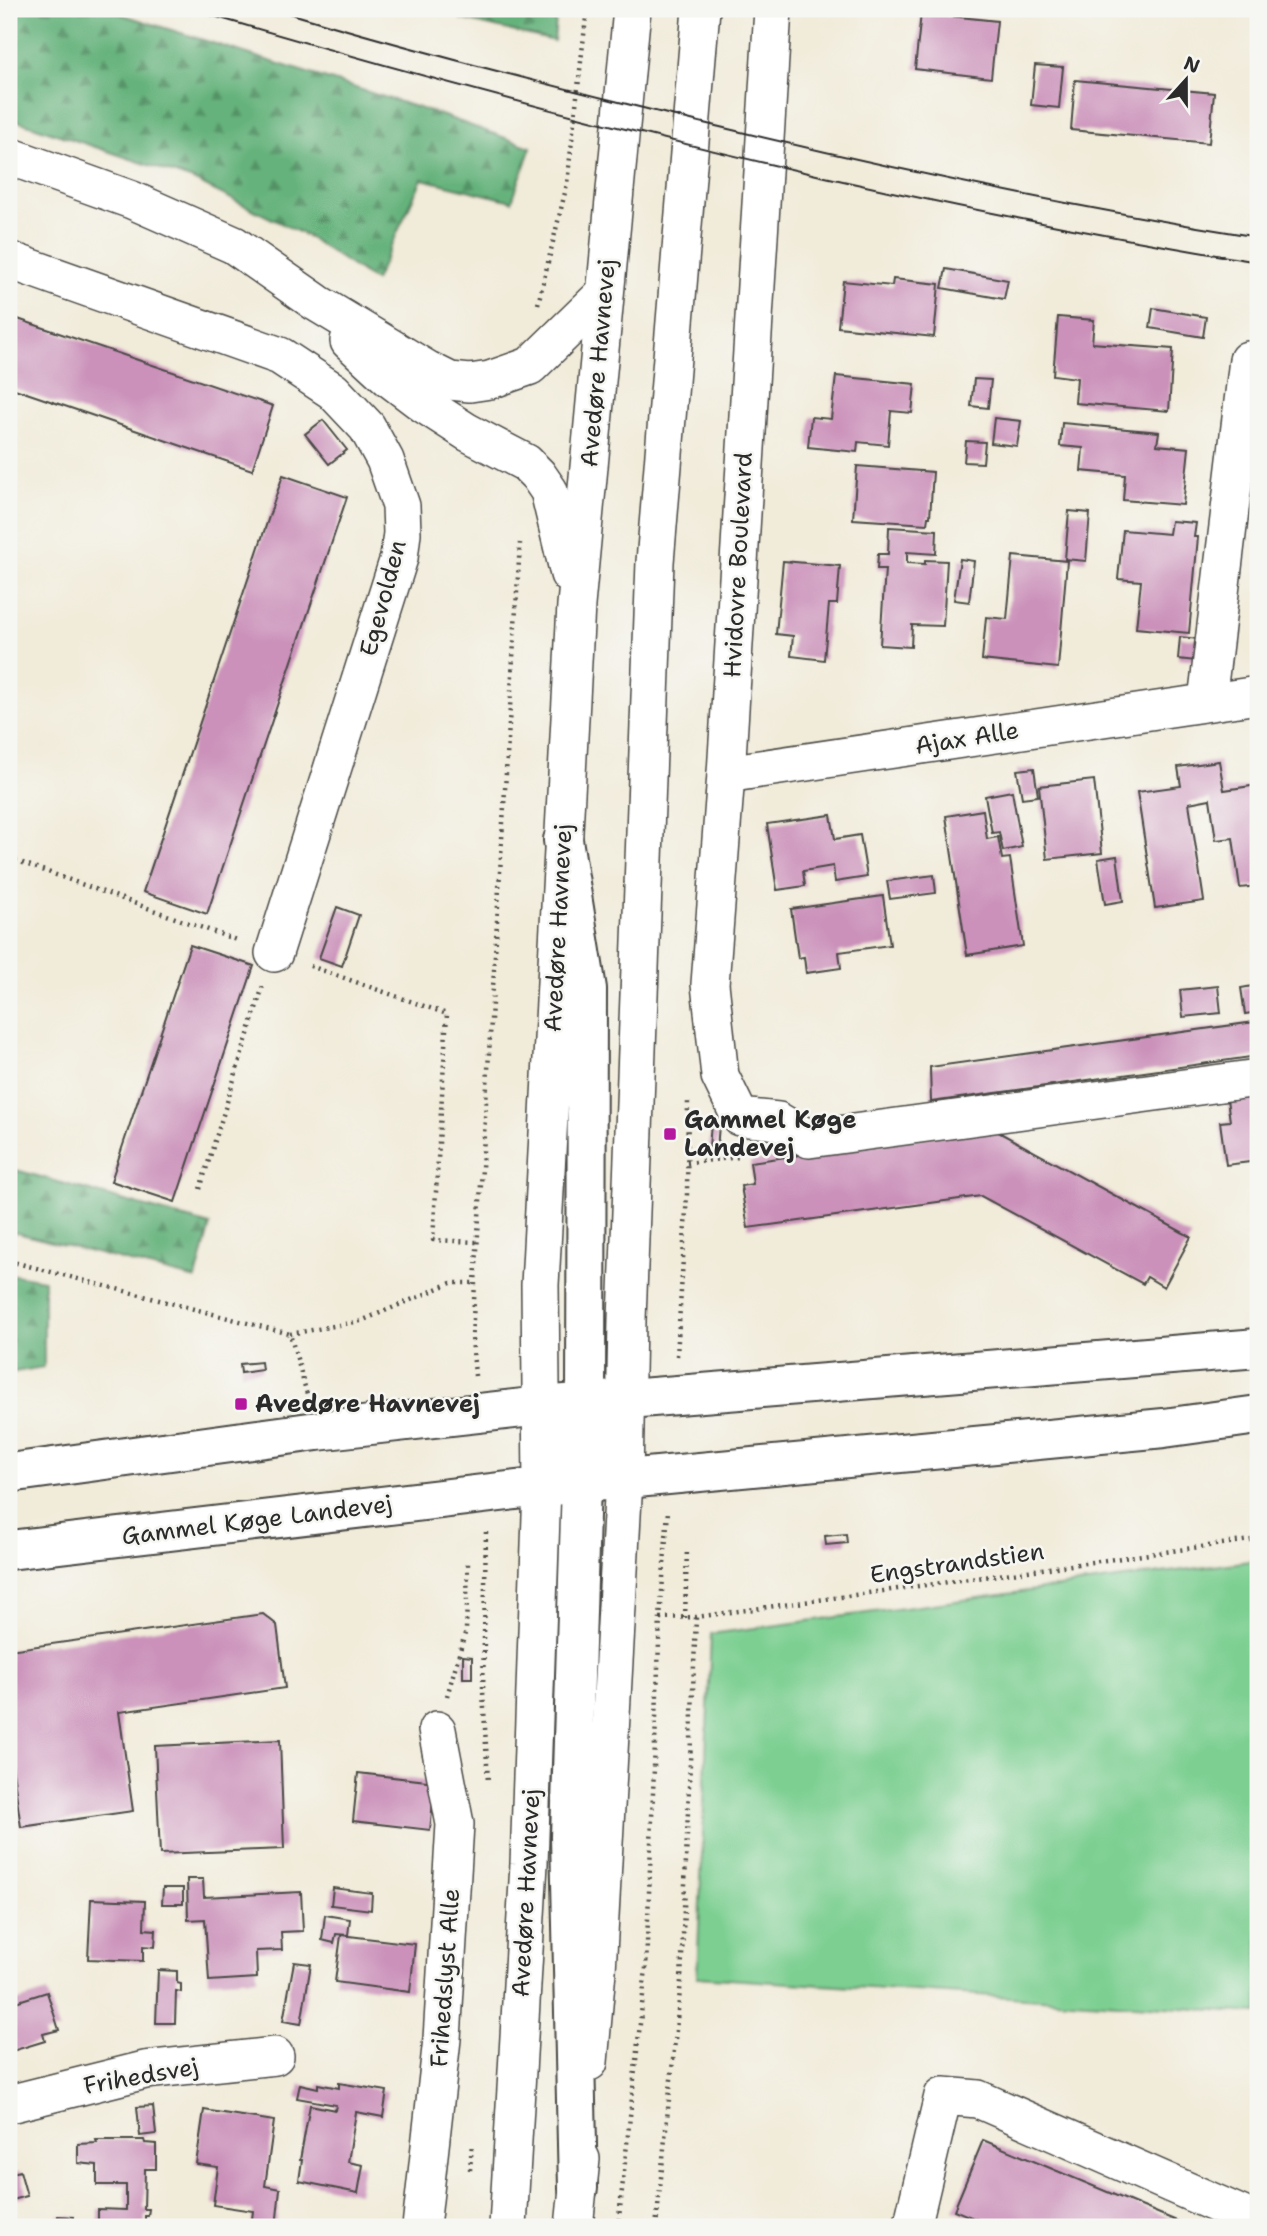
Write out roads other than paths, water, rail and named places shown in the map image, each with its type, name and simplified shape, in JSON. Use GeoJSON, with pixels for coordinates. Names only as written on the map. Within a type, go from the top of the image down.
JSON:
{"type":"FeatureCollection","features":[{"type":"Feature","properties":{"kind":"main road"},"geometry":{"type":"LineString","coordinates":[[563,840],[587,989],[586,1401],[600,1450],[624,1479]]}},
{"type":"Feature","properties":{"kind":"main road"},"geometry":{"type":"LineString","coordinates":[[9,1473],[317,1431],[586,1401],[1258,1348]]}},
{"type":"Feature","properties":{"kind":"main road"},"geometry":{"type":"LineString","coordinates":[[541,1406],[566,1436],[578,1464],[581,1483],[570,1838],[578,2188]]}},
{"type":"Feature","properties":{"kind":"main road","name":"Gammel Køge Landevej"},"geometry":{"type":"LineString","coordinates":[[9,1550],[542,1486],[1151,1429],[1258,1415]]}},
{"type":"Feature","properties":{"kind":"street","name":"Avedøre Havnevej"},"geometry":{"type":"LineString","coordinates":[[508,2227],[529,1864],[542,1486],[540,1285],[576,605],[632,9]]}},
{"type":"Feature","properties":{"kind":"street"},"geometry":{"type":"LineString","coordinates":[[574,2227],[597,1971],[624,1479],[654,562],[701,9]]}},
{"type":"Feature","properties":{"kind":"street","name":"Hvidovre Boulevard"},"geometry":{"type":"LineString","coordinates":[[773,9],[726,774],[710,984],[720,1076],[740,1117],[778,1121],[809,1139],[1258,1078]]}},
{"type":"Feature","properties":{"kind":"street"},"geometry":{"type":"LineString","coordinates":[[9,156],[132,200],[234,245],[317,303],[450,381],[470,383],[490,380],[530,366],[604,294]]}},
{"type":"Feature","properties":{"kind":"street","name":"Egevolden"},"geometry":{"type":"LineString","coordinates":[[9,260],[280,356],[333,391],[367,427],[385,460],[401,506],[399,558],[274,953]]}},
{"type":"Feature","properties":{"kind":"street"},"geometry":{"type":"LineString","coordinates":[[317,303],[354,347],[388,377],[467,432],[526,463],[538,475],[549,491],[576,605]]}},
{"type":"Feature","properties":{"kind":"street"},"geometry":{"type":"LineString","coordinates":[[1208,701],[1248,360]]}},
{"type":"Feature","properties":{"kind":"street","name":"Ajax Alle"},"geometry":{"type":"LineString","coordinates":[[726,774],[1258,695]]}},
{"type":"Feature","properties":{"kind":"street","name":"Frihedslyst Alle"},"geometry":{"type":"LineString","coordinates":[[421,2227],[442,2039],[455,1824],[436,1730]]}},
{"type":"Feature","properties":{"kind":"street","name":"Frihedsvej"},"geometry":{"type":"LineString","coordinates":[[9,2104],[145,2070],[275,2056]]}},
{"type":"Feature","properties":{"kind":"street"},"geometry":{"type":"LineString","coordinates":[[912,2227],[943,2096],[978,2099],[1258,2222]]}},
{"type":"Feature","properties":{"kind":"tram line"},"geometry":{"type":"LineString","coordinates":[[190,9],[454,84],[720,152],[988,212],[1258,262]]}},
{"type":"Feature","properties":{"kind":"tram line"},"geometry":{"type":"LineString","coordinates":[[275,9],[363,35],[705,124],[941,178],[1258,237]]}},
{"type":"Feature","properties":{"kind":"place","name":"Gammel Køge Landevej"},"geometry":{"type":"Point","coordinates":[670,1134]}},
{"type":"Feature","properties":{"kind":"place","name":"Avedøre Havnevej"},"geometry":{"type":"Point","coordinates":[241,1404]}}]}
